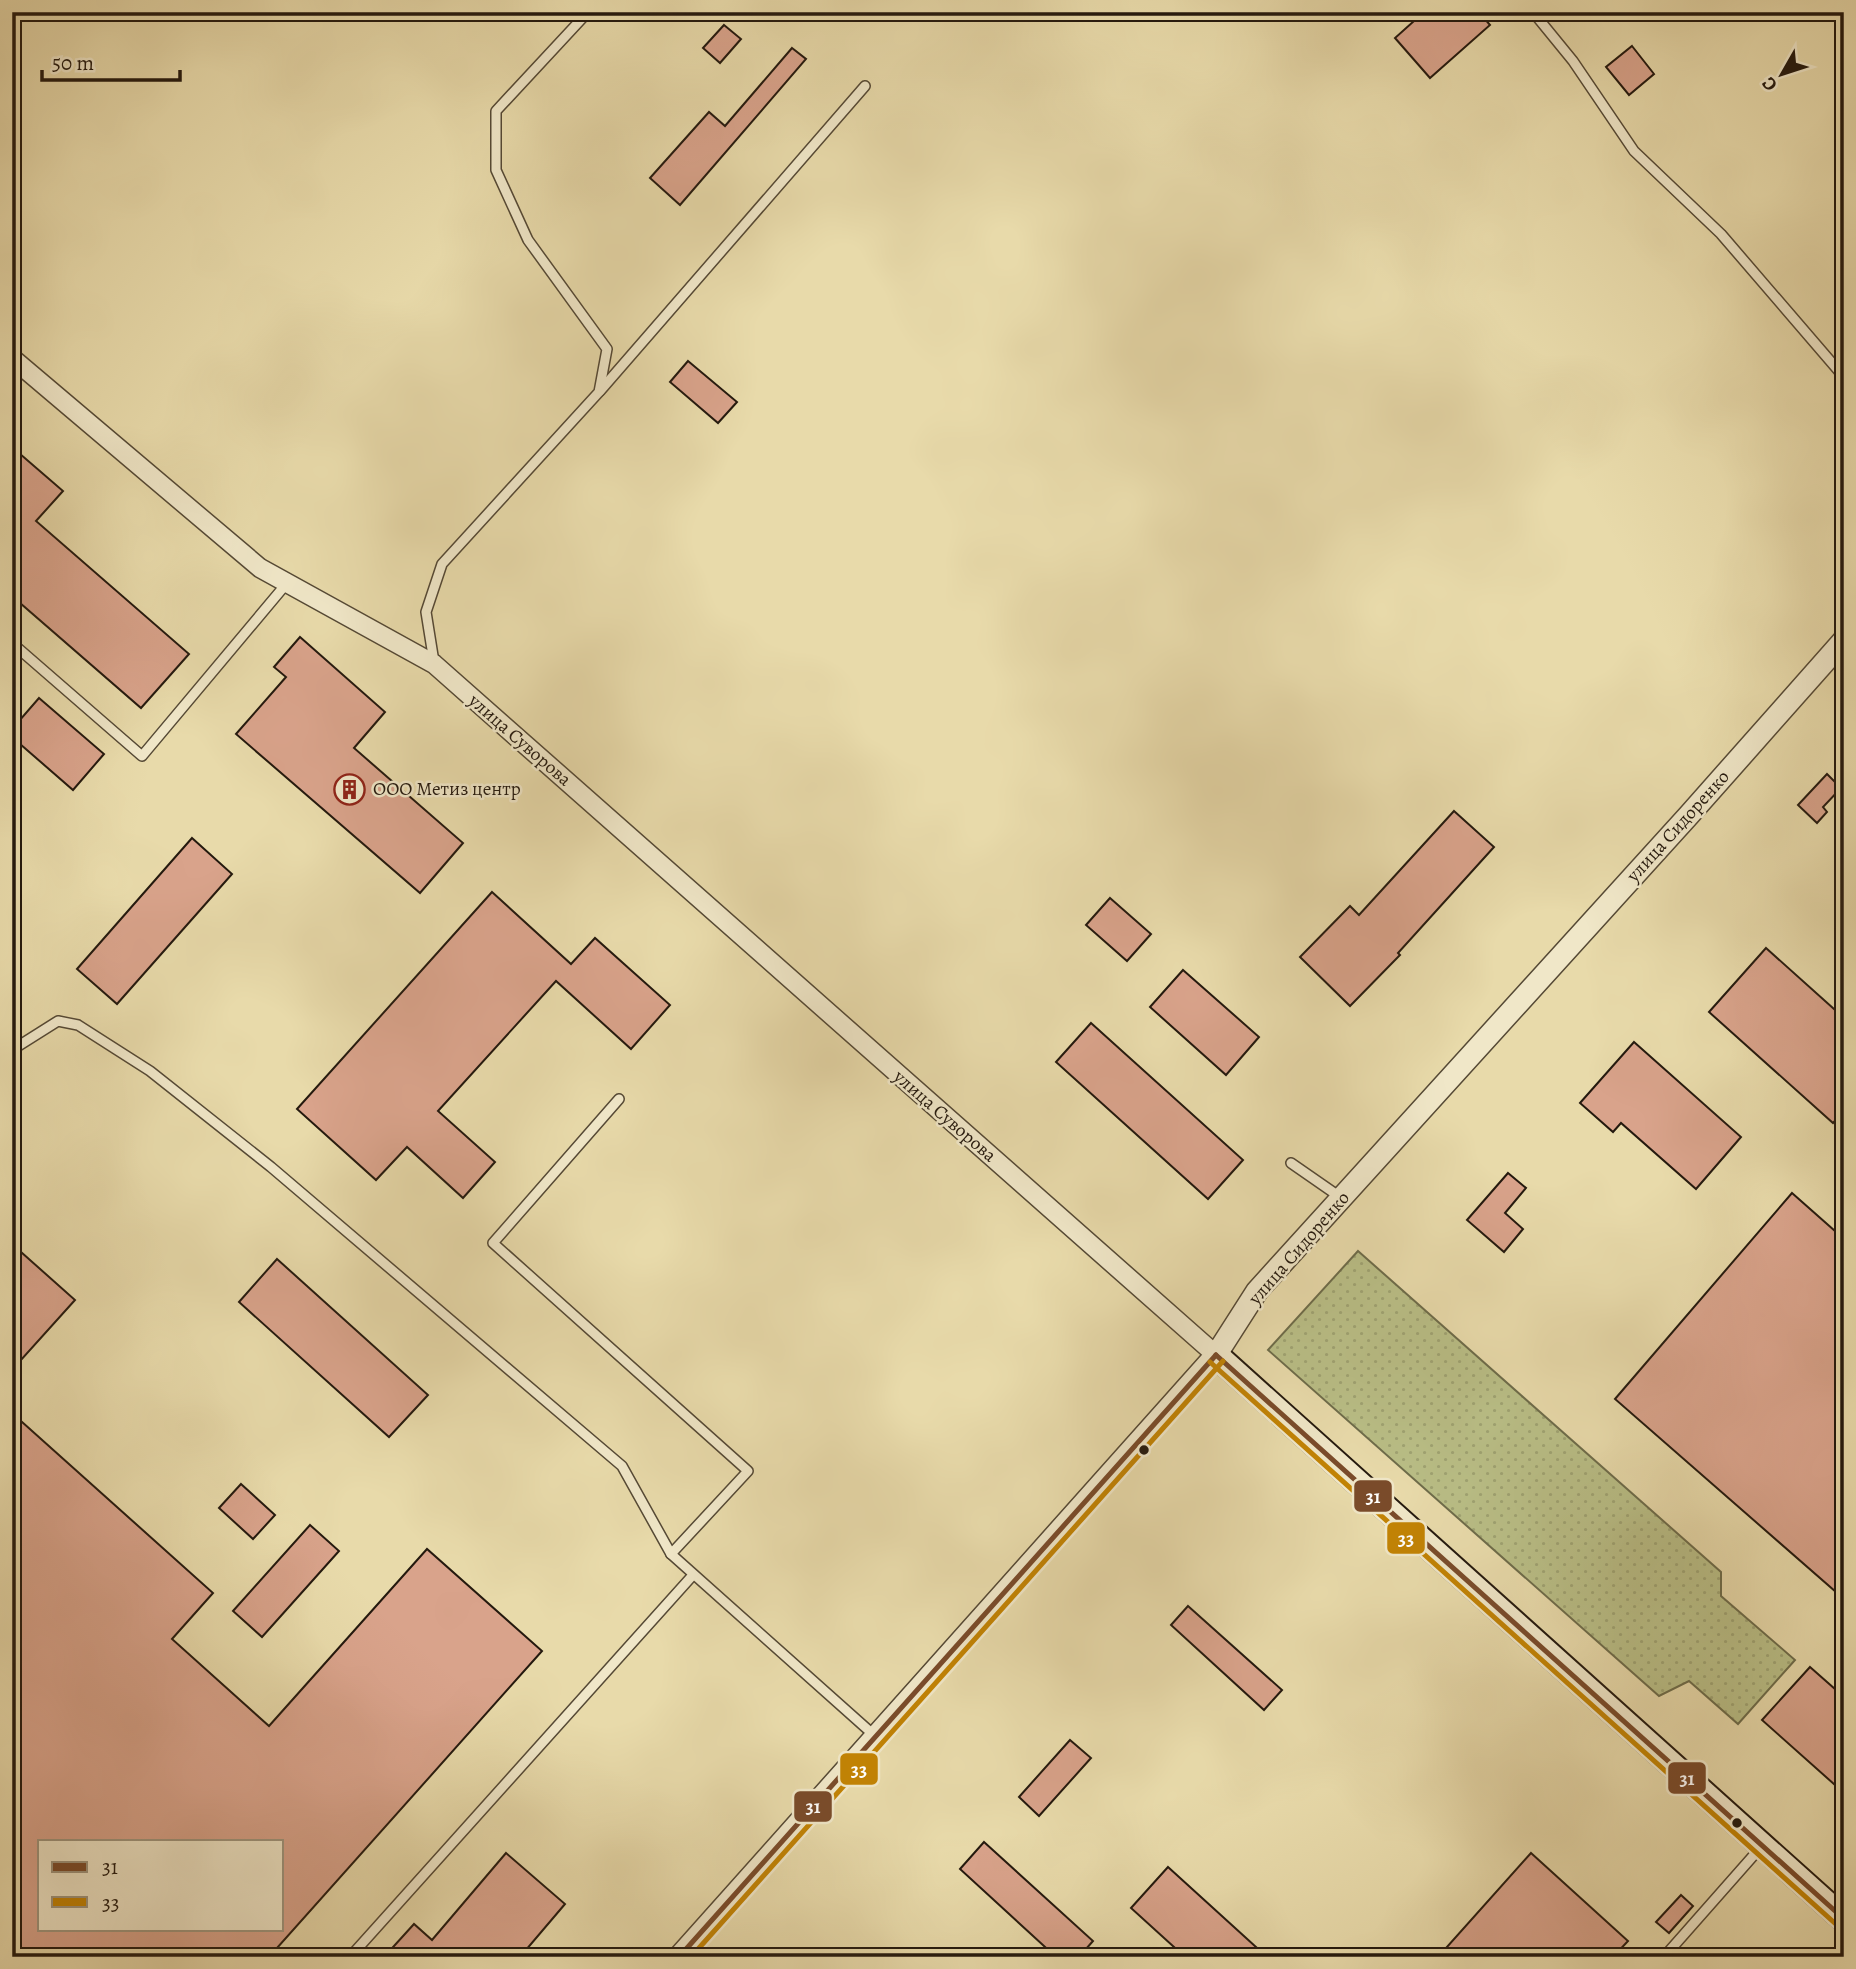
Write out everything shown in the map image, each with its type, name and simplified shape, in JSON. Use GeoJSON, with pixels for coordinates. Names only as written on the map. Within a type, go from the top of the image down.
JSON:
{"type":"FeatureCollection","features":[{"type":"Feature","properties":{"kind":"main road","name":"улица Суворова"},"geometry":{"type":"LineString","coordinates":[[1216,1355],[1844,1920]]}},
{"type":"Feature","properties":{"kind":"street","name":"улица Суворова"},"geometry":{"type":"LineString","coordinates":[[12,358],[260,568],[434,664],[1216,1355]]}},
{"type":"Feature","properties":{"kind":"street","name":"улица Сидоренко"},"geometry":{"type":"LineString","coordinates":[[681,1956],[1216,1355],[1257,1291],[1844,640]]}},
{"type":"Feature","properties":{"kind":"lane"},"geometry":{"type":"LineString","coordinates":[[588,12],[496,111],[496,170],[528,240],[607,349],[599,392]]}},
{"type":"Feature","properties":{"kind":"lane"},"geometry":{"type":"LineString","coordinates":[[1533,12],[1573,61],[1634,151],[1721,233],[1844,377]]}},
{"type":"Feature","properties":{"kind":"lane"},"geometry":{"type":"LineString","coordinates":[[434,664],[426,612],[442,564],[599,392],[865,86]]}},
{"type":"Feature","properties":{"kind":"lane"},"geometry":{"type":"LineString","coordinates":[[12,643],[142,756],[287,583]]}},
{"type":"Feature","properties":{"kind":"lane"},"geometry":{"type":"LineString","coordinates":[[12,1049],[58,1021],[78,1025],[150,1071],[271,1167],[622,1466],[671,1554],[876,1737]]}},
{"type":"Feature","properties":{"kind":"lane"},"geometry":{"type":"LineString","coordinates":[[619,1099],[493,1243],[748,1471],[671,1554]]}},
{"type":"Feature","properties":{"kind":"lane"},"geometry":{"type":"LineString","coordinates":[[1291,1163],[1342,1198]]}},
{"type":"Feature","properties":{"kind":"lane"},"geometry":{"type":"LineString","coordinates":[[350,1957],[693,1575]]}},
{"type":"Feature","properties":{"kind":"lane"},"geometry":{"type":"LineString","coordinates":[[1664,1957],[1762,1846]]}},
{"type":"Feature","properties":{"kind":"green space"},"geometry":{"type":"Polygon","coordinates":[[[1358,1251],[1721,1572],[1721,1596],[1795,1660],[1738,1724],[1689,1681],[1659,1696],[1268,1350],[1358,1251]]]}},
{"type":"Feature","properties":{"kind":"building"},"geometry":{"type":"Polygon","coordinates":[[[1424,12],[1479,12],[1490,25],[1430,78],[1395,38],[1424,12]]]}},
{"type":"Feature","properties":{"kind":"building"},"geometry":{"type":"Polygon","coordinates":[[[724,25],[741,39],[720,63],[703,48],[724,25]]]}},
{"type":"Feature","properties":{"kind":"building"},"geometry":{"type":"Polygon","coordinates":[[[1632,46],[1654,74],[1629,95],[1606,67],[1632,46]]]}},
{"type":"Feature","properties":{"kind":"building"},"geometry":{"type":"Polygon","coordinates":[[[792,48],[806,59],[680,205],[650,178],[709,112],[725,126],[792,48]]]}},
{"type":"Feature","properties":{"kind":"building"},"geometry":{"type":"Polygon","coordinates":[[[688,361],[737,402],[718,423],[670,382],[688,361]]]}},
{"type":"Feature","properties":{"kind":"building"},"geometry":{"type":"Polygon","coordinates":[[[12,447],[63,491],[36,521],[189,654],[141,708],[12,596],[12,447]]]}},
{"type":"Feature","properties":{"kind":"building","name":"ООО Метиз центр"},"geometry":{"type":"Polygon","coordinates":[[[300,637],[385,712],[354,748],[463,843],[420,893],[236,734],[286,677],[274,667],[300,637]]]}},
{"type":"Feature","properties":{"kind":"building"},"geometry":{"type":"Polygon","coordinates":[[[39,698],[104,754],[73,790],[12,737],[12,729],[39,698]]]}},
{"type":"Feature","properties":{"kind":"building"},"geometry":{"type":"Polygon","coordinates":[[[1827,774],[1841,788],[1823,807],[1827,812],[1817,823],[1798,805],[1827,774]]]}},
{"type":"Feature","properties":{"kind":"building"},"geometry":{"type":"Polygon","coordinates":[[[1454,811],[1494,847],[1398,953],[1400,955],[1350,1006],[1300,957],[1350,906],[1359,915],[1454,811]]]}},
{"type":"Feature","properties":{"kind":"building"},"geometry":{"type":"Polygon","coordinates":[[[192,838],[232,874],[117,1004],[77,969],[192,838]]]}},
{"type":"Feature","properties":{"kind":"building"},"geometry":{"type":"Polygon","coordinates":[[[492,892],[571,964],[595,938],[670,1005],[631,1049],[556,981],[438,1111],[495,1162],[463,1198],[407,1147],[376,1180],[297,1109],[492,892]]]}},
{"type":"Feature","properties":{"kind":"building"},"geometry":{"type":"Polygon","coordinates":[[[1110,898],[1151,934],[1127,961],[1086,925],[1110,898]]]}},
{"type":"Feature","properties":{"kind":"building"},"geometry":{"type":"Polygon","coordinates":[[[1766,948],[1844,1018],[1844,1111],[1833,1123],[1709,1012],[1766,948]]]}},
{"type":"Feature","properties":{"kind":"building"},"geometry":{"type":"Polygon","coordinates":[[[1183,970],[1259,1037],[1226,1075],[1150,1007],[1183,970]]]}},
{"type":"Feature","properties":{"kind":"building"},"geometry":{"type":"Polygon","coordinates":[[[1091,1023],[1243,1160],[1208,1199],[1056,1062],[1091,1023]]]}},
{"type":"Feature","properties":{"kind":"building"},"geometry":{"type":"Polygon","coordinates":[[[1634,1042],[1741,1137],[1696,1189],[1621,1123],[1613,1132],[1580,1103],[1634,1042]]]}},
{"type":"Feature","properties":{"kind":"building"},"geometry":{"type":"Polygon","coordinates":[[[1508,1173],[1526,1188],[1505,1213],[1523,1229],[1504,1252],[1467,1220],[1508,1173]]]}},
{"type":"Feature","properties":{"kind":"building"},"geometry":{"type":"Polygon","coordinates":[[[1792,1193],[1844,1239],[1844,1599],[1615,1399],[1792,1193]]]}},
{"type":"Feature","properties":{"kind":"building"},"geometry":{"type":"Polygon","coordinates":[[[12,1244],[75,1300],[12,1370],[12,1244]]]}},
{"type":"Feature","properties":{"kind":"building"},"geometry":{"type":"Polygon","coordinates":[[[277,1259],[428,1395],[389,1437],[239,1302],[277,1259]]]}},
{"type":"Feature","properties":{"kind":"building"},"geometry":{"type":"Polygon","coordinates":[[[12,1413],[213,1593],[172,1639],[269,1726],[427,1549],[542,1651],[269,1957],[12,1957],[12,1413]]]}},
{"type":"Feature","properties":{"kind":"building"},"geometry":{"type":"Polygon","coordinates":[[[241,1484],[275,1515],[253,1539],[219,1508],[241,1484]]]}},
{"type":"Feature","properties":{"kind":"building"},"geometry":{"type":"Polygon","coordinates":[[[310,1525],[339,1551],[262,1637],[233,1611],[310,1525]]]}},
{"type":"Feature","properties":{"kind":"building"},"geometry":{"type":"Polygon","coordinates":[[[1188,1606],[1282,1690],[1264,1710],[1171,1625],[1188,1606]]]}},
{"type":"Feature","properties":{"kind":"building"},"geometry":{"type":"Polygon","coordinates":[[[1810,1667],[1844,1697],[1844,1793],[1762,1720],[1810,1667]]]}},
{"type":"Feature","properties":{"kind":"building"},"geometry":{"type":"Polygon","coordinates":[[[1070,1740],[1091,1758],[1039,1816],[1019,1797],[1070,1740]]]}},
{"type":"Feature","properties":{"kind":"building"},"geometry":{"type":"Polygon","coordinates":[[[984,1842],[1093,1941],[1079,1957],[1056,1957],[960,1869],[984,1842]]]}},
{"type":"Feature","properties":{"kind":"building"},"geometry":{"type":"Polygon","coordinates":[[[506,1853],[565,1904],[520,1957],[384,1957],[414,1924],[432,1940],[506,1853]]]}},
{"type":"Feature","properties":{"kind":"building"},"geometry":{"type":"Polygon","coordinates":[[[1531,1853],[1628,1941],[1613,1957],[1438,1957],[1531,1853]]]}},
{"type":"Feature","properties":{"kind":"building"},"geometry":{"type":"Polygon","coordinates":[[[1168,1867],[1267,1957],[1185,1957],[1131,1908],[1168,1867]]]}},
{"type":"Feature","properties":{"kind":"building"},"geometry":{"type":"Polygon","coordinates":[[[1681,1895],[1693,1906],[1669,1933],[1656,1922],[1681,1895]]]}},
{"type":"Feature","properties":{"kind":"transit line","name":"31"},"geometry":{"type":"LineString","coordinates":[[1216,1355],[1844,1919]]}},
{"type":"Feature","properties":{"kind":"transit line","name":"31"},"geometry":{"type":"LineString","coordinates":[[679,1957],[1216,1355]]}},
{"type":"Feature","properties":{"kind":"transit line","name":"33"},"geometry":{"type":"LineString","coordinates":[[691,1957],[1223,1361]]}},
{"type":"Feature","properties":{"kind":"transit line","name":"33"},"geometry":{"type":"LineString","coordinates":[[1210,1362],[1838,1926]]}},
{"type":"Feature","properties":{"kind":"place","name":"ООО Метиз центр"},"geometry":{"type":"Point","coordinates":[350,789]}}]}
